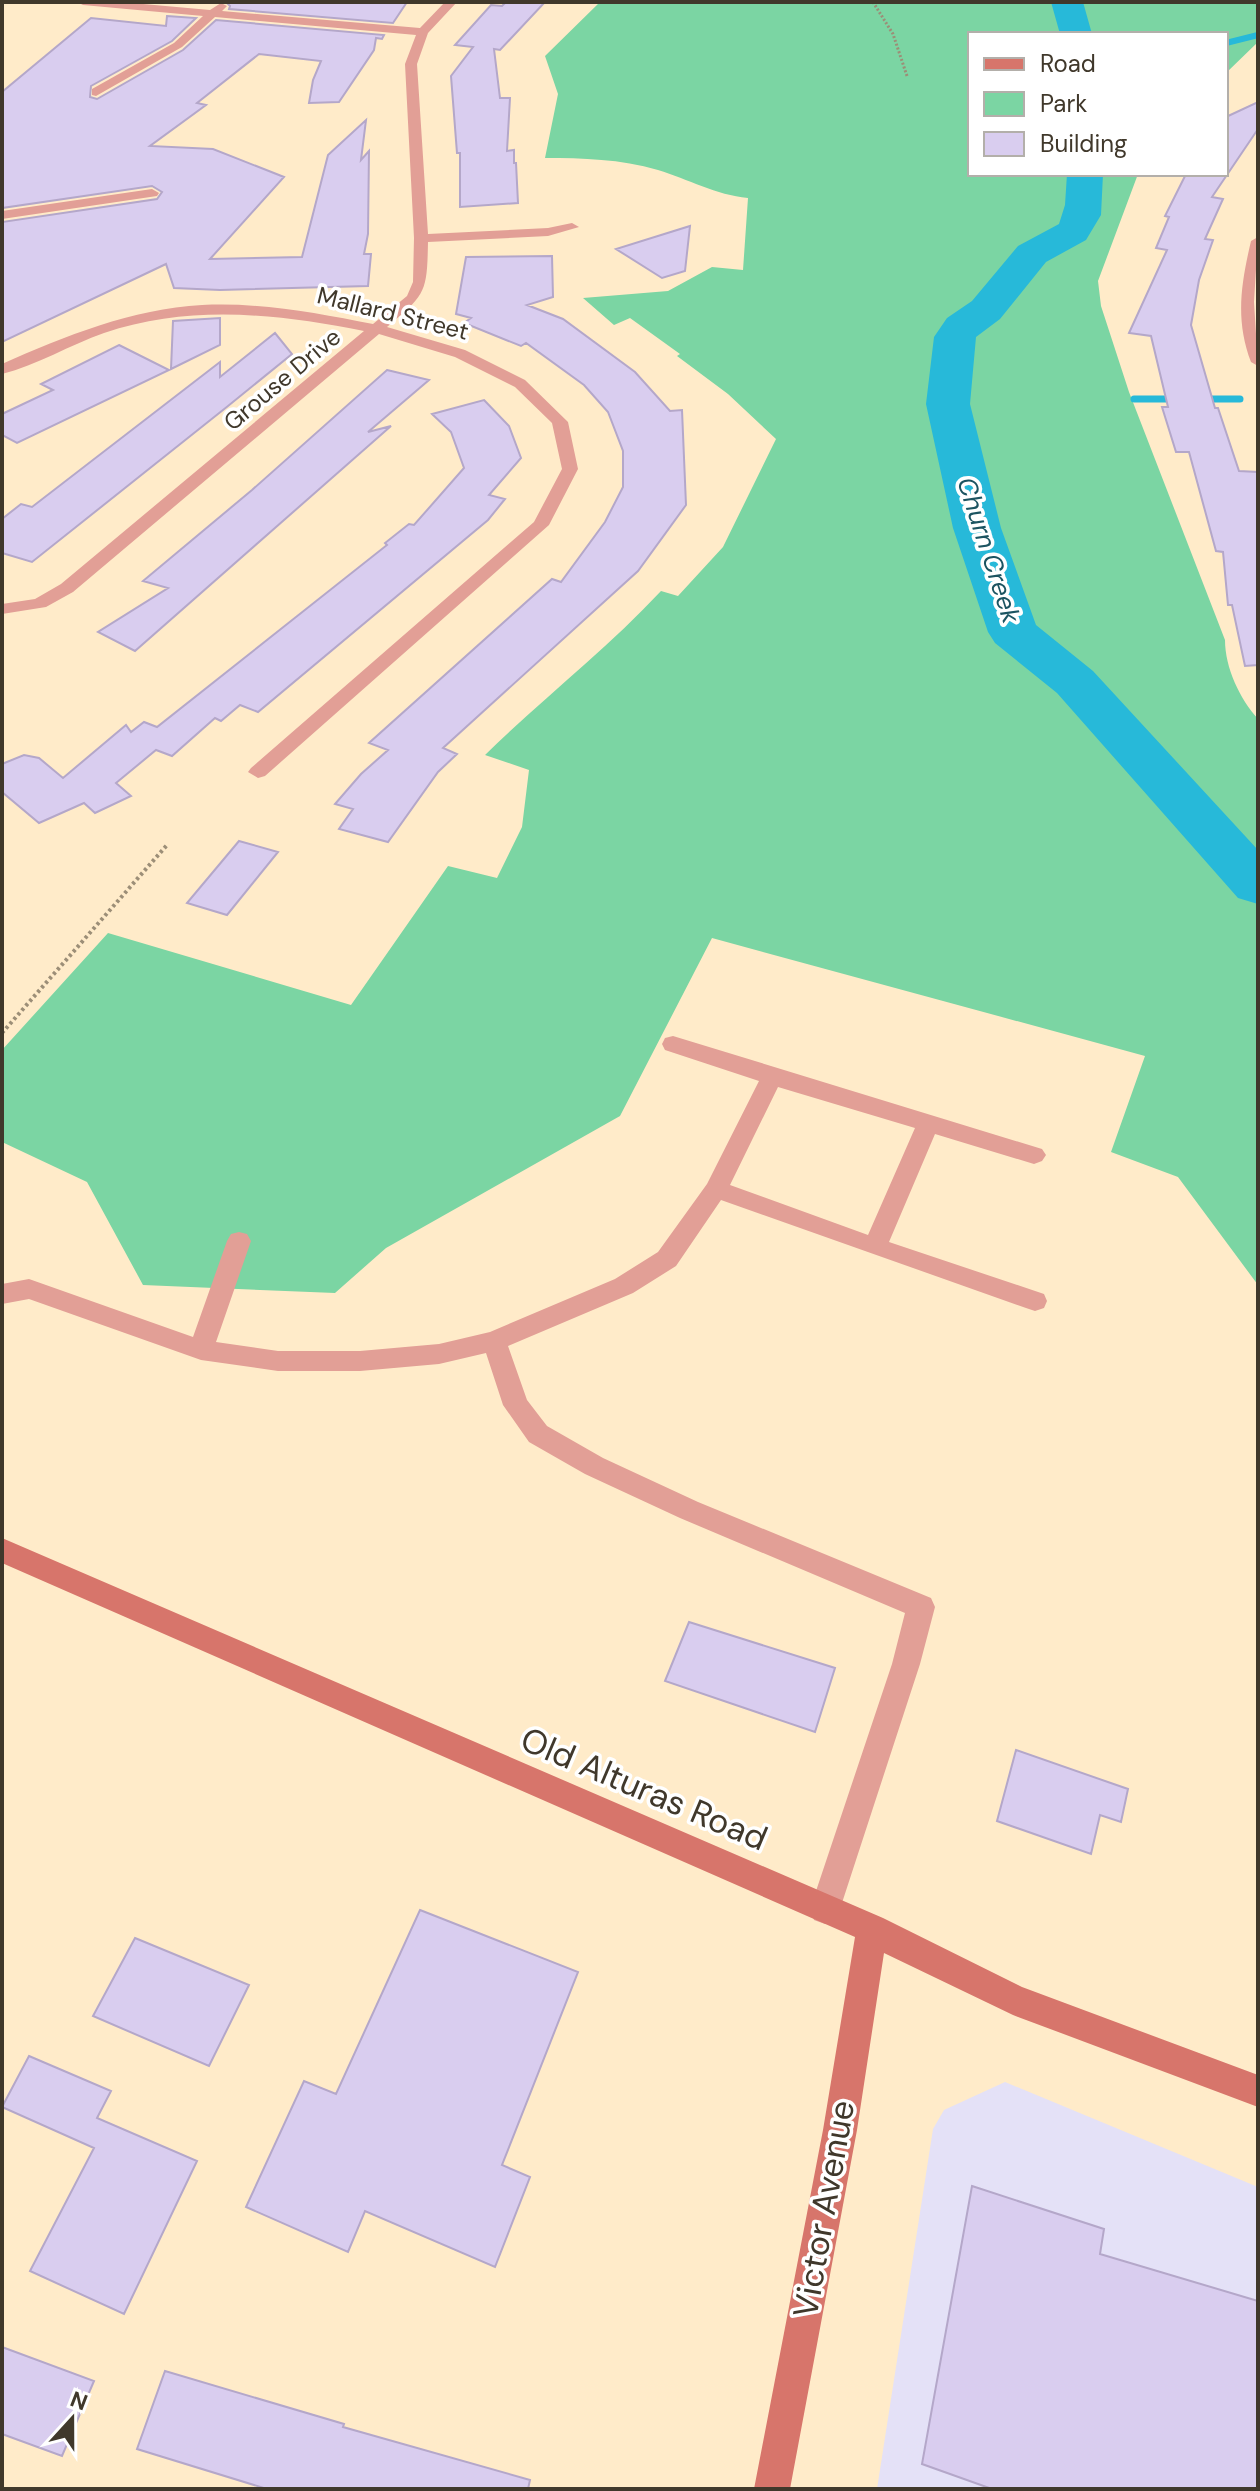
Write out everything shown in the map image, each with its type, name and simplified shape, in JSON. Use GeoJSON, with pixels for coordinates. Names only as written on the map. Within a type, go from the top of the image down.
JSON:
{"type":"FeatureCollection","features":[{"type":"Feature","properties":{"kind":"main road","name":"Old Alturas Road"},"geometry":{"type":"LineString","coordinates":[[2,1550],[872,1929],[913,1953],[1092,2031],[1258,2091]]}},
{"type":"Feature","properties":{"kind":"main road","name":"Victor Avenue"},"geometry":{"type":"LineString","coordinates":[[772,2489],[840,2130],[872,1929]]}},
{"type":"Feature","properties":{"kind":"street"},"geometry":{"type":"LineString","coordinates":[[83,2],[423,32]]}},
{"type":"Feature","properties":{"kind":"street"},"geometry":{"type":"LineString","coordinates":[[96,92],[178,45],[226,2]]}},
{"type":"Feature","properties":{"kind":"street","name":"Grouse Drive"},"geometry":{"type":"LineString","coordinates":[[2,609],[40,603],[67,588],[408,305],[418,290],[421,238],[410,81],[413,53],[423,32],[451,2]]}},
{"type":"Feature","properties":{"kind":"street"},"geometry":{"type":"LineString","coordinates":[[2,215],[152,193]]}},
{"type":"Feature","properties":{"kind":"street"},"geometry":{"type":"LineString","coordinates":[[421,238],[548,232],[572,227]]}},
{"type":"Feature","properties":{"kind":"street"},"geometry":{"type":"LineString","coordinates":[[1258,241],[1246,329],[1258,362]]}},
{"type":"Feature","properties":{"kind":"street","name":"Mallard Street"},"geometry":{"type":"LineString","coordinates":[[2,370],[102,328],[190,310],[240,308],[279,311],[377,330],[466,354],[499,369],[528,388],[546,405],[565,434],[570,452],[568,478],[553,511],[541,525],[258,772]]}},
{"type":"Feature","properties":{"kind":"street"},"geometry":{"type":"LineString","coordinates":[[673,1044],[772,1077],[1034,1155]]}},
{"type":"Feature","properties":{"kind":"street"},"geometry":{"type":"LineString","coordinates":[[2,1294],[29,1289],[201,1350],[278,1361],[360,1361],[439,1354],[494,1341],[624,1286],[667,1259],[716,1189],[772,1077]]}},
{"type":"Feature","properties":{"kind":"street"},"geometry":{"type":"LineString","coordinates":[[875,1247],[928,1124]]}},
{"type":"Feature","properties":{"kind":"street"},"geometry":{"type":"LineString","coordinates":[[716,1189],[1035,1301]]}},
{"type":"Feature","properties":{"kind":"street"},"geometry":{"type":"LineString","coordinates":[[201,1350],[239,1241]]}},
{"type":"Feature","properties":{"kind":"street"},"geometry":{"type":"LineString","coordinates":[[494,1341],[516,1405],[538,1434],[594,1466],[689,1510],[921,1607],[906,1664],[825,1909]]}},
{"type":"Feature","properties":{"kind":"path"},"geometry":{"type":"LineString","coordinates":[[873,2],[893,34],[907,76]]}},
{"type":"Feature","properties":{"kind":"path"},"geometry":{"type":"LineString","coordinates":[[2,1033],[167,845]]}},
{"type":"Feature","properties":{"kind":"shaded area"},"geometry":{"type":"Polygon","coordinates":[[[1005,2082],[1258,2187],[1258,2489],[877,2489],[933,2129],[944,2110],[1005,2082]]]}},
{"type":"Feature","properties":{"kind":"green space"},"geometry":{"type":"Polygon","coordinates":[[[600,2],[1258,2],[1258,42],[1228,71],[1228,32],[968,32],[968,176],[1137,176],[1098,281],[1101,306],[1129,392],[1225,640],[1231,672],[1245,702],[1258,719],[1258,1285],[1178,1177],[1111,1152],[1145,1056],[712,938],[620,1116],[386,1248],[335,1293],[143,1285],[87,1182],[2,1142],[2,1050],[108,933],[351,1005],[448,866],[497,878],[522,827],[529,770],[485,755],[661,591],[678,596],[723,547],[776,439],[728,394],[677,356],[680,354],[630,318],[614,325],[583,298],[668,291],[712,267],[743,270],[748,198],[725,194],[630,163],[545,158],[558,94],[545,56],[600,2]]]}},
{"type":"Feature","properties":{"kind":"building"},"geometry":{"type":"Polygon","coordinates":[[[226,2],[407,2],[393,23],[229,9],[226,2]]]}},
{"type":"Feature","properties":{"kind":"building"},"geometry":{"type":"Polygon","coordinates":[[[506,2],[545,2],[500,50],[494,49],[500,98],[510,98],[507,151],[514,150],[518,203],[460,207],[460,153],[457,153],[451,76],[473,47],[455,45],[491,5],[502,6],[506,2]]]}},
{"type":"Feature","properties":{"kind":"building"},"geometry":{"type":"Polygon","coordinates":[[[167,16],[196,18],[172,41],[91,86],[90,97],[97,99],[183,50],[216,20],[384,35],[382,39],[376,38],[374,50],[339,102],[309,103],[313,80],[321,61],[259,54],[197,103],[206,105],[150,146],[213,149],[284,177],[210,259],[302,257],[328,155],[366,120],[361,160],[369,151],[368,234],[364,254],[371,254],[368,286],[220,290],[174,288],[166,264],[2,342],[2,222],[157,199],[162,192],[152,186],[2,208],[2,92],[91,18],[166,26],[167,16]]]}},
{"type":"Feature","properties":{"kind":"building"},"geometry":{"type":"Polygon","coordinates":[[[1258,102],[1258,129],[1228,173],[1228,116],[1258,102]]]}},
{"type":"Feature","properties":{"kind":"building"},"geometry":{"type":"Polygon","coordinates":[[[1185,176],[1226,176],[1212,197],[1223,199],[1205,239],[1213,240],[1199,280],[1191,325],[1215,408],[1218,408],[1239,471],[1258,472],[1258,665],[1245,666],[1232,605],[1228,605],[1223,552],[1216,551],[1189,452],[1176,452],[1162,407],[1168,407],[1151,336],[1129,333],[1167,250],[1156,248],[1169,217],[1165,216],[1185,176]]]}},
{"type":"Feature","properties":{"kind":"building"},"geometry":{"type":"Polygon","coordinates":[[[690,226],[685,271],[662,278],[616,249],[690,226]]]}},
{"type":"Feature","properties":{"kind":"building"},"geometry":{"type":"Polygon","coordinates":[[[552,256],[553,297],[527,305],[563,319],[635,372],[670,411],[682,410],[686,505],[638,571],[443,748],[457,754],[438,772],[388,842],[339,829],[353,809],[335,804],[361,774],[388,750],[369,743],[552,579],[561,582],[605,522],[623,487],[623,451],[608,412],[584,385],[526,343],[521,346],[464,323],[471,318],[456,314],[466,257],[552,256]]]}},
{"type":"Feature","properties":{"kind":"building"},"geometry":{"type":"Polygon","coordinates":[[[220,318],[220,345],[171,369],[173,321],[220,318]]]}},
{"type":"Feature","properties":{"kind":"building"},"geometry":{"type":"Polygon","coordinates":[[[275,333],[292,354],[228,406],[32,562],[2,553],[2,519],[21,504],[32,507],[220,362],[220,377],[275,333]]]}},
{"type":"Feature","properties":{"kind":"building"},"geometry":{"type":"Polygon","coordinates":[[[119,345],[169,370],[17,443],[2,435],[2,414],[53,390],[41,384],[119,345]]]}},
{"type":"Feature","properties":{"kind":"building"},"geometry":{"type":"Polygon","coordinates":[[[387,370],[429,380],[368,432],[391,426],[135,651],[98,632],[168,588],[143,581],[252,490],[387,370]]]}},
{"type":"Feature","properties":{"kind":"building"},"geometry":{"type":"Polygon","coordinates":[[[484,400],[509,426],[521,458],[489,495],[505,499],[488,520],[258,712],[240,705],[221,721],[215,718],[172,756],[156,750],[116,783],[131,796],[95,813],[84,803],[39,823],[2,792],[2,764],[24,755],[39,758],[63,778],[126,725],[131,732],[144,722],[157,727],[387,545],[385,543],[409,524],[414,525],[464,468],[451,432],[432,414],[484,400]]]}},
{"type":"Feature","properties":{"kind":"building"},"geometry":{"type":"Polygon","coordinates":[[[239,841],[278,852],[227,915],[187,903],[239,841]]]}},
{"type":"Feature","properties":{"kind":"building"},"geometry":{"type":"Polygon","coordinates":[[[689,1622],[835,1668],[815,1732],[665,1681],[689,1622]]]}},
{"type":"Feature","properties":{"kind":"building"},"geometry":{"type":"Polygon","coordinates":[[[1016,1750],[1128,1789],[1121,1822],[1100,1815],[1091,1854],[997,1821],[1016,1750]]]}},
{"type":"Feature","properties":{"kind":"building"},"geometry":{"type":"Polygon","coordinates":[[[420,1910],[578,1972],[502,2165],[530,2177],[495,2267],[365,2211],[348,2252],[246,2207],[304,2081],[336,2094],[420,1910]]]}},
{"type":"Feature","properties":{"kind":"building"},"geometry":{"type":"Polygon","coordinates":[[[135,1938],[249,1985],[209,2066],[93,2016],[135,1938]]]}},
{"type":"Feature","properties":{"kind":"building"},"geometry":{"type":"Polygon","coordinates":[[[29,2056],[111,2091],[97,2118],[197,2161],[124,2314],[30,2271],[94,2148],[2,2107],[29,2056]]]}},
{"type":"Feature","properties":{"kind":"building"},"geometry":{"type":"Polygon","coordinates":[[[972,2186],[1104,2229],[1100,2254],[1258,2301],[1257,2489],[992,2489],[922,2464],[972,2186]]]}},
{"type":"Feature","properties":{"kind":"building"},"geometry":{"type":"Polygon","coordinates":[[[2,2347],[94,2381],[62,2456],[2,2434],[2,2347]]]}},
{"type":"Feature","properties":{"kind":"building"},"geometry":{"type":"Polygon","coordinates":[[[165,2371],[344,2424],[343,2427],[530,2480],[528,2489],[267,2489],[137,2449],[165,2371]]]}},
{"type":"Feature","properties":{"kind":"waterway","name":"Churn Creek"},"geometry":{"type":"LineString","coordinates":[[1067,2],[1075,32]]}},
{"type":"Feature","properties":{"kind":"waterway"},"geometry":{"type":"LineString","coordinates":[[1228,42],[1258,35]]}},
{"type":"Feature","properties":{"kind":"waterway","name":"Churn Creek"},"geometry":{"type":"LineString","coordinates":[[1085,176],[1082,215],[1073,232],[1032,254],[986,310],[962,327],[955,337],[948,404],[977,528],[1013,632],[1075,682],[1258,885]]}},
{"type":"Feature","properties":{"kind":"waterway"},"geometry":{"type":"LineString","coordinates":[[1134,399],[1179,399]]}},
{"type":"Feature","properties":{"kind":"waterway"},"geometry":{"type":"LineString","coordinates":[[1200,399],[1240,399]]}}]}
